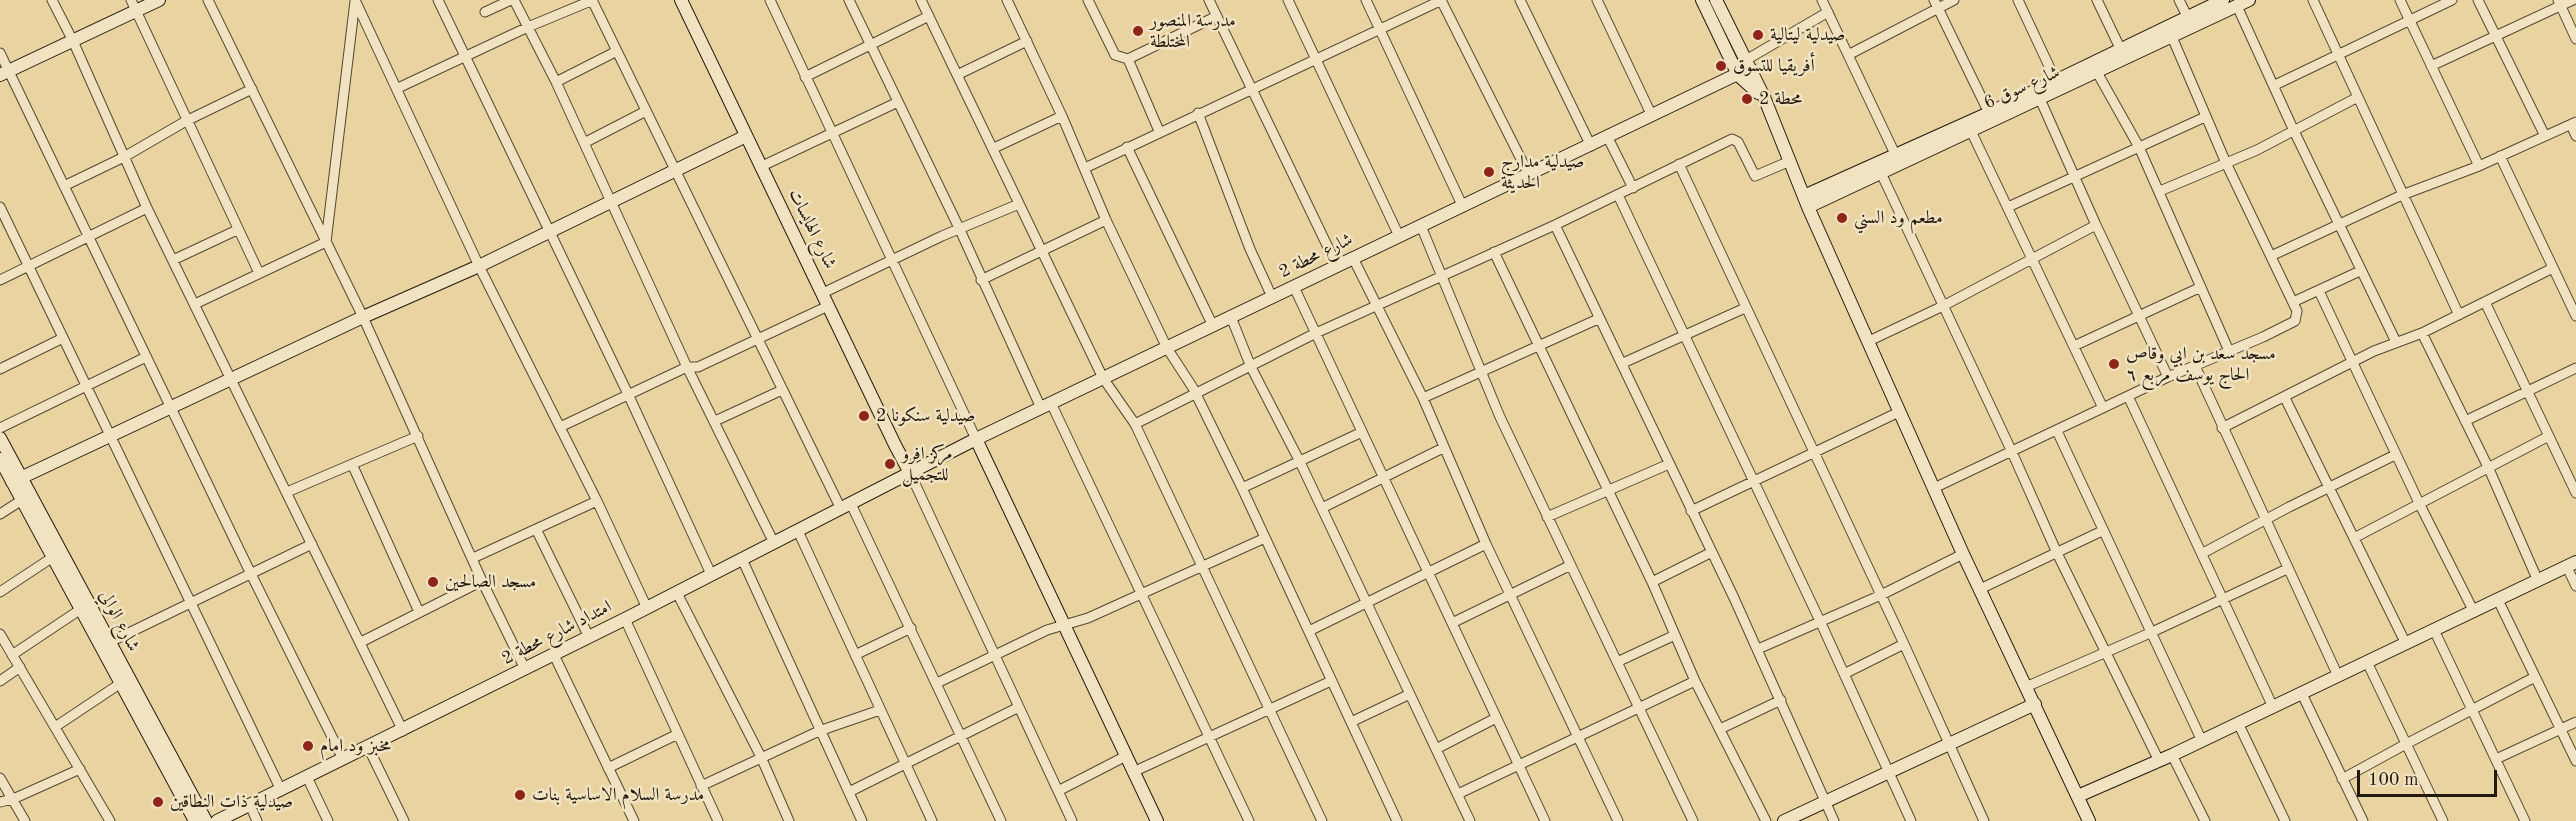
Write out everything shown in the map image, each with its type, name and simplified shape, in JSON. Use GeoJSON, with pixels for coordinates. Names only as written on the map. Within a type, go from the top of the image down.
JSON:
{"type":"FeatureCollection","features":[{"type":"Feature","properties":{"kind":"street"},"geometry":{"type":"LineString","coordinates":[[52,0],[73,41],[147,208],[403,731]]}},
{"type":"Feature","properties":{"kind":"street"},"geometry":{"type":"LineString","coordinates":[[4,73],[73,41],[133,6],[159,0]]}},
{"type":"Feature","properties":{"kind":"street"},"geometry":{"type":"LineString","coordinates":[[208,0],[363,317],[482,581],[525,669]]}},
{"type":"Feature","properties":{"kind":"street"},"geometry":{"type":"LineString","coordinates":[[326,242],[355,0]]}},
{"type":"Feature","properties":{"kind":"street"},"geometry":{"type":"LineString","coordinates":[[355,0],[479,266],[597,501],[647,608]]}},
{"type":"Feature","properties":{"kind":"street"},"geometry":{"type":"LineString","coordinates":[[438,0],[551,231],[711,574]]}},
{"type":"Feature","properties":{"kind":"street"},"geometry":{"type":"LineString","coordinates":[[485,12],[512,0],[528,27],[556,82],[609,202],[687,367],[716,421],[774,543]]}},
{"type":"Feature","properties":{"kind":"street"},"geometry":{"type":"LineString","coordinates":[[398,88],[528,27],[592,0],[782,390],[911,628],[1001,821]]}},
{"type":"Feature","properties":{"kind":"street"},"geometry":{"type":"LineString","coordinates":[[770,0],[1157,821]]}},
{"type":"Feature","properties":{"kind":"street"},"geometry":{"type":"LineString","coordinates":[[849,0],[960,230],[981,280],[1142,595],[1249,821]]}},
{"type":"Feature","properties":{"kind":"street"},"geometry":{"type":"LineString","coordinates":[[921,0],[1103,378],[1135,424],[1322,821]]}},
{"type":"Feature","properties":{"kind":"street"},"geometry":{"type":"LineString","coordinates":[[1088,0],[1115,55],[1128,59],[1217,16]]}},
{"type":"Feature","properties":{"kind":"street"},"geometry":{"type":"LineString","coordinates":[[1209,0],[1337,266]]}},
{"type":"Feature","properties":{"kind":"street"},"geometry":{"type":"LineString","coordinates":[[1288,0],[1399,236]]}},
{"type":"Feature","properties":{"kind":"street"},"geometry":{"type":"LineString","coordinates":[[1366,0],[1463,207]]}},
{"type":"Feature","properties":{"kind":"street"},"geometry":{"type":"LineString","coordinates":[[1085,168],[1442,0],[1529,175]]}},
{"type":"Feature","properties":{"kind":"street"},"geometry":{"type":"LineString","coordinates":[[1520,0],[1591,146]]}},
{"type":"Feature","properties":{"kind":"street"},"geometry":{"type":"LineString","coordinates":[[1597,0],[1652,116]]}},
{"type":"Feature","properties":{"kind":"street"},"geometry":{"type":"LineString","coordinates":[[1702,0],[1738,75],[1764,97]]}},
{"type":"Feature","properties":{"kind":"street"},"geometry":{"type":"LineString","coordinates":[[1716,0],[1764,97],[1806,202],[1963,554],[2028,686],[2089,821]]}},
{"type":"Feature","properties":{"kind":"street"},"geometry":{"type":"LineString","coordinates":[[1822,0],[1896,156]]}},
{"type":"Feature","properties":{"kind":"street"},"geometry":{"type":"LineString","coordinates":[[1848,55],[1936,4],[1954,0]]}},
{"type":"Feature","properties":{"kind":"street"},"geometry":{"type":"LineString","coordinates":[[2018,0],[2056,81]]}},
{"type":"Feature","properties":{"kind":"street"},"geometry":{"type":"LineString","coordinates":[[2097,0],[2121,50]]}},
{"type":"Feature","properties":{"kind":"street"},"geometry":{"type":"LineString","coordinates":[[2179,0],[2188,18]]}},
{"type":"Feature","properties":{"kind":"street","name":"شارع سوق 6"},"geometry":{"type":"LineString","coordinates":[[1806,202],[1881,172],[2040,99],[2095,69],[2121,50],[2223,0]]}},
{"type":"Feature","properties":{"kind":"street","name":"شارع سوق 6"},"geometry":{"type":"LineString","coordinates":[[1806,202],[1896,156],[2056,81],[2095,69],[2172,37],[2249,0]]}},
{"type":"Feature","properties":{"kind":"street"},"geometry":{"type":"LineString","coordinates":[[2313,0],[2402,195],[2460,315]]}},
{"type":"Feature","properties":{"kind":"street"},"geometry":{"type":"LineString","coordinates":[[2400,0],[2479,166]]}},
{"type":"Feature","properties":{"kind":"street"},"geometry":{"type":"LineString","coordinates":[[2275,85],[2452,0]]}},
{"type":"Feature","properties":{"kind":"street"},"geometry":{"type":"LineString","coordinates":[[2478,0],[2545,136]]}},
{"type":"Feature","properties":{"kind":"street"},"geometry":{"type":"LineString","coordinates":[[2431,66],[2559,3],[2572,0]]}},
{"type":"Feature","properties":{"kind":"street"},"geometry":{"type":"LineString","coordinates":[[1009,1],[1062,116],[1106,220],[1167,348],[1195,393],[1242,488],[1396,821]]}},
{"type":"Feature","properties":{"kind":"street","name":"شارع الهايسات"},"geometry":{"type":"LineString","coordinates":[[686,2],[760,167],[910,473]]}},
{"type":"Feature","properties":{"kind":"street"},"geometry":{"type":"LineString","coordinates":[[2559,3],[2576,39]]}},
{"type":"Feature","properties":{"kind":"street"},"geometry":{"type":"LineString","coordinates":[[1936,4],[1989,113]]}},
{"type":"Feature","properties":{"kind":"street"},"geometry":{"type":"LineString","coordinates":[[133,6],[259,273]]}},
{"type":"Feature","properties":{"kind":"street"},"geometry":{"type":"LineString","coordinates":[[2237,6],[2360,271],[2396,342]]}},
{"type":"Feature","properties":{"kind":"street"},"geometry":{"type":"LineString","coordinates":[[1748,64],[1828,12]]}},
{"type":"Feature","properties":{"kind":"street"},"geometry":{"type":"LineString","coordinates":[[805,77],[929,16]]}},
{"type":"Feature","properties":{"kind":"street"},"geometry":{"type":"LineString","coordinates":[[1934,488],[2168,377],[2295,321],[2297,316],[2293,302],[2226,163],[2172,37]]}},
{"type":"Feature","properties":{"kind":"street"},"geometry":{"type":"LineString","coordinates":[[957,75],[1028,41]]}},
{"type":"Feature","properties":{"kind":"street"},"geometry":{"type":"LineString","coordinates":[[556,82],[617,51]]}},
{"type":"Feature","properties":{"kind":"street"},"geometry":{"type":"LineString","coordinates":[[0,53],[4,73],[64,186],[250,574],[343,759]]}},
{"type":"Feature","properties":{"kind":"street"},"geometry":{"type":"LineString","coordinates":[[1128,59],[1160,131]]}},
{"type":"Feature","properties":{"kind":"street","name":"شارع محطة 2"},"geometry":{"type":"LineString","coordinates":[[910,473],[1046,405],[1738,75],[1748,64]]}},
{"type":"Feature","properties":{"kind":"street"},"geometry":{"type":"LineString","coordinates":[[2095,69],[2139,147],[2160,190],[2229,351]]}},
{"type":"Feature","properties":{"kind":"street"},"geometry":{"type":"LineString","coordinates":[[64,186],[124,157],[186,121],[252,89]]}},
{"type":"Feature","properties":{"kind":"street"},"geometry":{"type":"LineString","coordinates":[[2160,190],[2257,150],[2358,98]]}},
{"type":"Feature","properties":{"kind":"street"},"geometry":{"type":"LineString","coordinates":[[2040,99],[2096,225],[2168,377]]}},
{"type":"Feature","properties":{"kind":"street"},"geometry":{"type":"LineString","coordinates":[[760,167],[898,102]]}},
{"type":"Feature","properties":{"kind":"street"},"geometry":{"type":"LineString","coordinates":[[584,143],[646,111]]}},
{"type":"Feature","properties":{"kind":"street"},"geometry":{"type":"LineString","coordinates":[[1198,113],[1250,249],[1272,297]]}},
{"type":"Feature","properties":{"kind":"street"},"geometry":{"type":"LineString","coordinates":[[994,148],[1062,116]]}},
{"type":"Feature","properties":{"kind":"street"},"geometry":{"type":"LineString","coordinates":[[2008,207],[2205,117]]}},
{"type":"Feature","properties":{"kind":"street"},"geometry":{"type":"LineString","coordinates":[[2271,256],[2402,195],[2479,166],[2573,123],[2576,136]]}},
{"type":"Feature","properties":{"kind":"street"},"geometry":{"type":"LineString","coordinates":[[1971,131],[2103,408]]}},
{"type":"Feature","properties":{"kind":"street"},"geometry":{"type":"LineString","coordinates":[[17,480],[363,317],[479,266],[746,136]]}},
{"type":"Feature","properties":{"kind":"street"},"geometry":{"type":"LineString","coordinates":[[1608,138],[1633,188]]}},
{"type":"Feature","properties":{"kind":"street"},"geometry":{"type":"LineString","coordinates":[[1135,424],[1316,333],[1555,225],[1732,139],[1738,142],[1755,176],[1790,161]]}},
{"type":"Feature","properties":{"kind":"street"},"geometry":{"type":"LineString","coordinates":[[1127,147],[1213,326]]}},
{"type":"Feature","properties":{"kind":"street"},"geometry":{"type":"LineString","coordinates":[[2500,156],[2576,316]]}},
{"type":"Feature","properties":{"kind":"street"},"geometry":{"type":"LineString","coordinates":[[1679,164],[1904,644],[1984,821]]}},
{"type":"Feature","properties":{"kind":"street"},"geometry":{"type":"LineString","coordinates":[[1881,172],[2057,553],[2159,761]]}},
{"type":"Feature","properties":{"kind":"street"},"geometry":{"type":"LineString","coordinates":[[1618,195],[1751,480],[1820,621],[1911,821]]}},
{"type":"Feature","properties":{"kind":"street"},"geometry":{"type":"LineString","coordinates":[[823,293],[891,260],[1019,204]]}},
{"type":"Feature","properties":{"kind":"street"},"geometry":{"type":"LineString","coordinates":[[0,207],[281,790]]}},
{"type":"Feature","properties":{"kind":"street"},"geometry":{"type":"LineString","coordinates":[[0,280],[147,208]]}},
{"type":"Feature","properties":{"kind":"street"},"geometry":{"type":"LineString","coordinates":[[981,280],[1106,220]]}},
{"type":"Feature","properties":{"kind":"street"},"geometry":{"type":"LineString","coordinates":[[1555,225],[1598,319],[1623,363],[1758,649],[1834,821]]}},
{"type":"Feature","properties":{"kind":"street"},"geometry":{"type":"LineString","coordinates":[[1869,341],[1943,306],[2031,257],[2096,225]]}},
{"type":"Feature","properties":{"kind":"street"},"geometry":{"type":"LineString","coordinates":[[1421,226],[1480,372],[1569,566],[1692,821]]}},
{"type":"Feature","properties":{"kind":"street"},"geometry":{"type":"LineString","coordinates":[[173,260],[237,230]]}},
{"type":"Feature","properties":{"kind":"street"},"geometry":{"type":"LineString","coordinates":[[195,304],[326,242]]}},
{"type":"Feature","properties":{"kind":"street"},"geometry":{"type":"LineString","coordinates":[[1494,252],[1652,582],[1695,681],[1766,821]]}},
{"type":"Feature","properties":{"kind":"street"},"geometry":{"type":"LineString","coordinates":[[1353,258],[1423,398],[1486,544],[1618,821]]}},
{"type":"Feature","properties":{"kind":"street"},"geometry":{"type":"LineString","coordinates":[[2222,429],[2352,362],[2422,333],[2553,268]]}},
{"type":"Feature","properties":{"kind":"street"},"geometry":{"type":"LineString","coordinates":[[2293,302],[2360,271]]}},
{"type":"Feature","properties":{"kind":"street"},"geometry":{"type":"LineString","coordinates":[[1294,287],[1545,821]]}},
{"type":"Feature","properties":{"kind":"street"},"geometry":{"type":"LineString","coordinates":[[2073,346],[2201,287]]}},
{"type":"Feature","properties":{"kind":"street"},"geometry":{"type":"LineString","coordinates":[[2319,291],[2420,505],[2474,612]]}},
{"type":"Feature","properties":{"kind":"street"},"geometry":{"type":"LineString","coordinates":[[2485,302],[2576,493]]}},
{"type":"Feature","properties":{"kind":"street"},"geometry":{"type":"LineString","coordinates":[[560,427],[687,367],[698,367],[828,306]]}},
{"type":"Feature","properties":{"kind":"street"},"geometry":{"type":"LineString","coordinates":[[1623,363],[1745,309]]}},
{"type":"Feature","properties":{"kind":"street"},"geometry":{"type":"LineString","coordinates":[[1231,317],[1251,367],[1299,460],[1470,821]]}},
{"type":"Feature","properties":{"kind":"street"},"geometry":{"type":"LineString","coordinates":[[1423,398],[1598,319]]}},
{"type":"Feature","properties":{"kind":"street"},"geometry":{"type":"LineString","coordinates":[[2422,333],[2488,469],[2538,581]]}},
{"type":"Feature","properties":{"kind":"street"},"geometry":{"type":"LineString","coordinates":[[0,369],[63,338]]}},
{"type":"Feature","properties":{"kind":"street"},"geometry":{"type":"LineString","coordinates":[[0,428],[146,357]]}},
{"type":"Feature","properties":{"kind":"street"},"geometry":{"type":"LineString","coordinates":[[2195,366],[2222,429],[2338,676]]}},
{"type":"Feature","properties":{"kind":"street"},"geometry":{"type":"LineString","coordinates":[[2465,421],[2576,368]]}},
{"type":"Feature","properties":{"kind":"street"},"geometry":{"type":"LineString","coordinates":[[716,421],[782,390]]}},
{"type":"Feature","properties":{"kind":"street"},"geometry":{"type":"LineString","coordinates":[[2128,396],[2273,707]]}},
{"type":"Feature","properties":{"kind":"street"},"geometry":{"type":"LineString","coordinates":[[2285,398],[2406,644]]}},
{"type":"Feature","properties":{"kind":"street"},"geometry":{"type":"LineString","coordinates":[[1691,511],[1751,480],[1899,412]]}},
{"type":"Feature","properties":{"kind":"street"},"geometry":{"type":"LineString","coordinates":[[2057,431],[2202,741]]}},
{"type":"Feature","properties":{"kind":"street"},"geometry":{"type":"LineString","coordinates":[[1242,488],[1362,432]]}},
{"type":"Feature","properties":{"kind":"street"},"geometry":{"type":"LineString","coordinates":[[287,492],[418,436]]}},
{"type":"Feature","properties":{"kind":"street"},"geometry":{"type":"LineString","coordinates":[[2354,538],[2549,436]]}},
{"type":"Feature","properties":{"kind":"street","name":"شارع الوالي"},"geometry":{"type":"LineString","coordinates":[[0,438],[17,480],[110,642],[206,821]]}},
{"type":"Feature","properties":{"kind":"street"},"geometry":{"type":"LineString","coordinates":[[1322,508],[1443,448]]}},
{"type":"Feature","properties":{"kind":"street"},"geometry":{"type":"LineString","coordinates":[[2203,553],[2396,455]]}},
{"type":"Feature","properties":{"kind":"street","name":"شارع الوالي"},"geometry":{"type":"LineString","coordinates":[[0,459],[17,480],[22,500],[195,821]]}},
{"type":"Feature","properties":{"kind":"street"},"geometry":{"type":"LineString","coordinates":[[352,464],[419,612]]}},
{"type":"Feature","properties":{"kind":"street"},"geometry":{"type":"LineString","coordinates":[[1547,517],[1669,464]]}},
{"type":"Feature","properties":{"kind":"street"},"geometry":{"type":"LineString","coordinates":[[910,473],[1072,821]]}},
{"type":"Feature","properties":{"kind":"street","name":"امتداد شارع محطة 2"},"geometry":{"type":"LineString","coordinates":[[217,821],[403,731],[910,473]]}},
{"type":"Feature","properties":{"kind":"street"},"geometry":{"type":"LineString","coordinates":[[0,514],[22,500]]}},
{"type":"Feature","properties":{"kind":"street"},"geometry":{"type":"LineString","coordinates":[[473,558],[597,501]]}},
{"type":"Feature","properties":{"kind":"street"},"geometry":{"type":"LineString","coordinates":[[536,529],[589,637]]}},
{"type":"Feature","properties":{"kind":"street"},"geometry":{"type":"LineString","coordinates":[[798,531],[932,821]]}},
{"type":"Feature","properties":{"kind":"street"},"geometry":{"type":"LineString","coordinates":[[1980,589],[2102,531]]}},
{"type":"Feature","properties":{"kind":"street"},"geometry":{"type":"LineString","coordinates":[[937,683],[994,654],[1064,624],[1088,618],[1142,595],[1265,538]]}},
{"type":"Feature","properties":{"kind":"street"},"geometry":{"type":"LineString","coordinates":[[110,642],[312,544]]}},
{"type":"Feature","properties":{"kind":"street"},"geometry":{"type":"LineString","coordinates":[[1309,631],[1486,544]]}},
{"type":"Feature","properties":{"kind":"street"},"geometry":{"type":"LineString","coordinates":[[1652,582],[1712,552]]}},
{"type":"Feature","properties":{"kind":"street"},"geometry":{"type":"LineString","coordinates":[[1758,649],[1881,595],[1963,554]]}},
{"type":"Feature","properties":{"kind":"street"},"geometry":{"type":"LineString","coordinates":[[0,592],[53,557]]}},
{"type":"Feature","properties":{"kind":"street"},"geometry":{"type":"LineString","coordinates":[[742,559],[862,821]]}},
{"type":"Feature","properties":{"kind":"street"},"geometry":{"type":"LineString","coordinates":[[2078,796],[2202,741],[2571,564],[2576,586]]}},
{"type":"Feature","properties":{"kind":"street"},"geometry":{"type":"LineString","coordinates":[[1452,623],[1569,566]]}},
{"type":"Feature","properties":{"kind":"street"},"geometry":{"type":"LineString","coordinates":[[2028,686],[2150,633],[2287,568]]}},
{"type":"Feature","properties":{"kind":"street"},"geometry":{"type":"LineString","coordinates":[[361,642],[482,581]]}},
{"type":"Feature","properties":{"kind":"street"},"geometry":{"type":"LineString","coordinates":[[677,593],[761,757],[784,820]]}},
{"type":"Feature","properties":{"kind":"street"},"geometry":{"type":"LineString","coordinates":[[2498,600],[2576,761]]}},
{"type":"Feature","properties":{"kind":"street"},"geometry":{"type":"LineString","coordinates":[[12,655],[81,609]]}},
{"type":"Feature","properties":{"kind":"street"},"geometry":{"type":"LineString","coordinates":[[626,619],[718,821]]}},
{"type":"Feature","properties":{"kind":"street"},"geometry":{"type":"LineString","coordinates":[[855,655],[911,628]]}},
{"type":"Feature","properties":{"kind":"street"},"geometry":{"type":"LineString","coordinates":[[2434,630],[2525,821]]}},
{"type":"Feature","properties":{"kind":"street"},"geometry":{"type":"LineString","coordinates":[[0,634],[110,821]]}},
{"type":"Feature","properties":{"kind":"street"},"geometry":{"type":"LineString","coordinates":[[1617,662],[1675,635]]}},
{"type":"Feature","properties":{"kind":"street"},"geometry":{"type":"LineString","coordinates":[[1844,674],[1904,644]]}},
{"type":"Feature","properties":{"kind":"street"},"geometry":{"type":"LineString","coordinates":[[554,655],[634,821]]}},
{"type":"Feature","properties":{"kind":"street"},"geometry":{"type":"LineString","coordinates":[[2367,662],[2443,821]]}},
{"type":"Feature","properties":{"kind":"street"},"geometry":{"type":"LineString","coordinates":[[0,681],[20,667]]}},
{"type":"Feature","properties":{"kind":"street"},"geometry":{"type":"LineString","coordinates":[[2342,780],[2535,677]]}},
{"type":"Feature","properties":{"kind":"street"},"geometry":{"type":"LineString","coordinates":[[1134,772],[1209,735],[1331,681]]}},
{"type":"Feature","properties":{"kind":"street"},"geometry":{"type":"LineString","coordinates":[[1458,795],[1695,681]]}},
{"type":"Feature","properties":{"kind":"street"},"geometry":{"type":"LineString","coordinates":[[55,728],[121,683]]}},
{"type":"Feature","properties":{"kind":"street"},"geometry":{"type":"LineString","coordinates":[[1351,722],[1410,694]]}},
{"type":"Feature","properties":{"kind":"street"},"geometry":{"type":"LineString","coordinates":[[2301,694],[2363,821]]}},
{"type":"Feature","properties":{"kind":"street"},"geometry":{"type":"LineString","coordinates":[[1719,729],[1781,700]]}},
{"type":"Feature","properties":{"kind":"street"},"geometry":{"type":"LineString","coordinates":[[1784,821],[2035,704]]}},
{"type":"Feature","properties":{"kind":"street"},"geometry":{"type":"LineString","coordinates":[[849,792],[1019,706]]}},
{"type":"Feature","properties":{"kind":"street"},"geometry":{"type":"LineString","coordinates":[[701,786],[819,731],[880,710]]}},
{"type":"Feature","properties":{"kind":"street"},"geometry":{"type":"LineString","coordinates":[[1436,749],[1496,718]]}},
{"type":"Feature","properties":{"kind":"street"},"geometry":{"type":"LineString","coordinates":[[2496,759],[2576,722]]}},
{"type":"Feature","properties":{"kind":"street"},"geometry":{"type":"LineString","coordinates":[[2238,723],[2285,821]]}},
{"type":"Feature","properties":{"kind":"street"},"geometry":{"type":"LineString","coordinates":[[608,768],[678,734]]}},
{"type":"Feature","properties":{"kind":"street"},"geometry":{"type":"LineString","coordinates":[[368,747],[404,821]]}},
{"type":"Feature","properties":{"kind":"street"},"geometry":{"type":"LineString","coordinates":[[2172,755],[2205,821]]}},
{"type":"Feature","properties":{"kind":"street"},"geometry":{"type":"LineString","coordinates":[[1058,790],[1126,756]]}},
{"type":"Feature","properties":{"kind":"street"},"geometry":{"type":"LineString","coordinates":[[0,802],[13,799],[80,770]]}},
{"type":"Feature","properties":{"kind":"street"},"geometry":{"type":"LineString","coordinates":[[307,777],[328,821]]}},
{"type":"Feature","properties":{"kind":"street"},"geometry":{"type":"LineString","coordinates":[[0,778],[26,821]]}},
{"type":"Feature","properties":{"kind":"street"},"geometry":{"type":"LineString","coordinates":[[250,805],[257,821]]}},
{"type":"Feature","properties":{"kind":"place","name":"مدرسة المنصور المختلطة"},"geometry":{"type":"Point","coordinates":[1138,31]}},
{"type":"Feature","properties":{"kind":"place","name":"صيدلية ليتالية"},"geometry":{"type":"Point","coordinates":[1758,35]}},
{"type":"Feature","properties":{"kind":"place","name":"أفريقيا للتسوق"},"geometry":{"type":"Point","coordinates":[1721,66]}},
{"type":"Feature","properties":{"kind":"place","name":"محطة 2"},"geometry":{"type":"Point","coordinates":[1747,99]}},
{"type":"Feature","properties":{"kind":"place","name":"صيدلية مدارج الحديثة"},"geometry":{"type":"Point","coordinates":[1489,172]}},
{"type":"Feature","properties":{"kind":"place","name":"مطعم ود السني"},"geometry":{"type":"Point","coordinates":[1842,218]}},
{"type":"Feature","properties":{"kind":"place","name":"مسجد سعد بن ابي وقاص الحاج يوسف مربع ٦"},"geometry":{"type":"Point","coordinates":[2114,364]}},
{"type":"Feature","properties":{"kind":"place","name":"صيدلية سنكونا 2"},"geometry":{"type":"Point","coordinates":[864,416]}},
{"type":"Feature","properties":{"kind":"place","name":"مركز افرو للتجميل"},"geometry":{"type":"Point","coordinates":[890,464]}},
{"type":"Feature","properties":{"kind":"place","name":"مسجد الصالحين"},"geometry":{"type":"Point","coordinates":[433,582]}},
{"type":"Feature","properties":{"kind":"place","name":"مخبز ود امام"},"geometry":{"type":"Point","coordinates":[308,746]}},
{"type":"Feature","properties":{"kind":"place","name":"مدرسة السلام الاساسية بنات"},"geometry":{"type":"Point","coordinates":[520,795]}},
{"type":"Feature","properties":{"kind":"place","name":"صيدلية ذات النطاقين"},"geometry":{"type":"Point","coordinates":[158,802]}}]}
